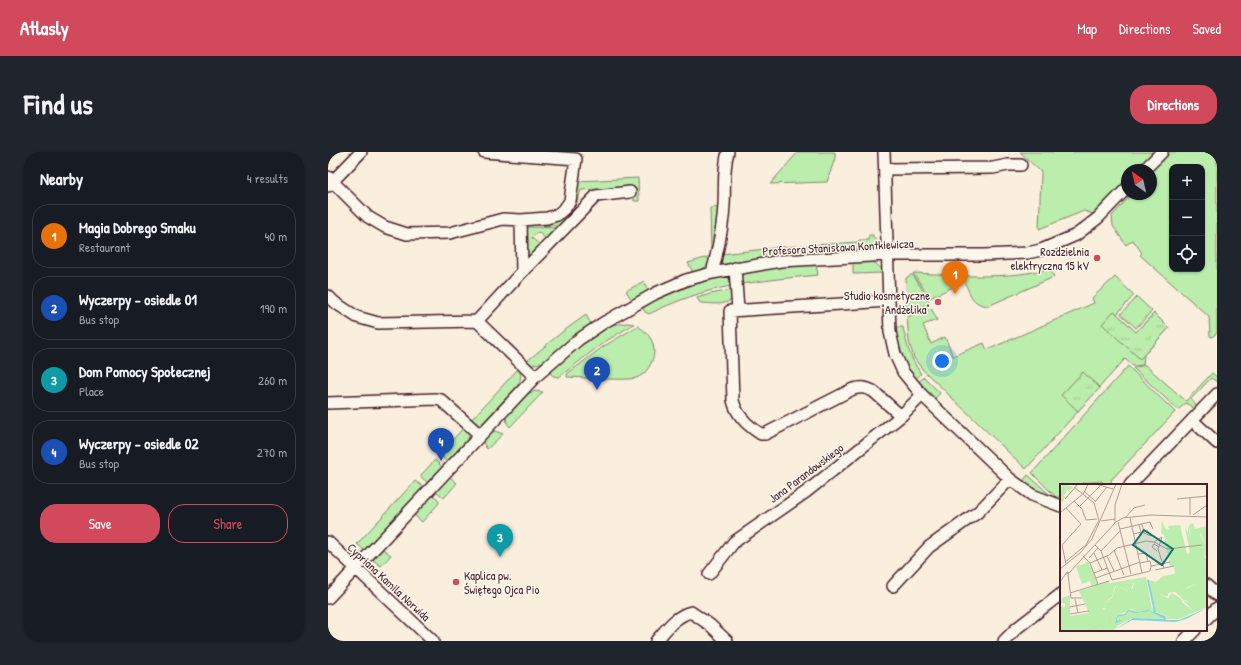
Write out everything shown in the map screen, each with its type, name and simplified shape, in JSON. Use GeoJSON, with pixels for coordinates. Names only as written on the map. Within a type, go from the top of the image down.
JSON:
{"type":"FeatureCollection","features":[{"type":"Feature","properties":{"kind":"street"},"geometry":{"type":"LineString","coordinates":[[361,152],[329,181],[368,217],[385,227],[407,234],[450,233],[503,219],[521,220],[547,218],[557,214],[565,208],[570,201],[576,159],[484,152]]}},
{"type":"Feature","properties":{"kind":"street"},"geometry":{"type":"LineString","coordinates":[[712,273],[722,232],[725,162],[728,152]]}},
{"type":"Feature","properties":{"kind":"street"},"geometry":{"type":"LineString","coordinates":[[884,152],[890,332],[894,354],[903,372],[922,394],[1010,479],[1032,495],[1060,506]]}},
{"type":"Feature","properties":{"kind":"street"},"geometry":{"type":"LineString","coordinates":[[1150,164],[1162,152]]}},
{"type":"Feature","properties":{"kind":"street"},"geometry":{"type":"LineString","coordinates":[[885,169],[993,168],[1008,165],[1021,165]]}},
{"type":"Feature","properties":{"kind":"street"},"geometry":{"type":"LineString","coordinates":[[477,321],[596,196],[630,192]]}},
{"type":"Feature","properties":{"kind":"street","name":"Profesora Stanisława Kontkiewicza"},"geometry":{"type":"LineString","coordinates":[[328,598],[535,377],[578,340],[609,319],[656,293],[686,280],[712,273],[781,261],[888,255],[985,255],[1027,253],[1060,243],[1084,230],[1121,194]]}},
{"type":"Feature","properties":{"kind":"street"},"geometry":{"type":"LineString","coordinates":[[521,220],[522,272]]}},
{"type":"Feature","properties":{"kind":"street"},"geometry":{"type":"LineString","coordinates":[[735,268],[738,310]]}},
{"type":"Feature","properties":{"kind":"street"},"geometry":{"type":"LineString","coordinates":[[328,296],[334,302],[357,316],[378,323],[477,321],[535,377]]}},
{"type":"Feature","properties":{"kind":"street"},"geometry":{"type":"LineString","coordinates":[[889,301],[730,310],[733,400],[734,409],[742,419],[760,434],[765,434],[853,389],[861,387],[873,391],[901,416]]}},
{"type":"Feature","properties":{"kind":"street","name":"Jana Parandowskiego"},"geometry":{"type":"LineString","coordinates":[[709,574],[734,542],[806,492],[901,416],[922,394]]}},
{"type":"Feature","properties":{"kind":"street"},"geometry":{"type":"LineString","coordinates":[[1131,484],[1217,394]]}},
{"type":"Feature","properties":{"kind":"street"},"geometry":{"type":"LineString","coordinates":[[328,403],[441,400],[480,435]]}},
{"type":"Feature","properties":{"kind":"street"},"geometry":{"type":"LineString","coordinates":[[1192,420],[1217,442]]}},
{"type":"Feature","properties":{"kind":"street"},"geometry":{"type":"LineString","coordinates":[[893,586],[929,547],[978,512],[1010,479]]}},
{"type":"Feature","properties":{"kind":"street","name":"Cypriana Kamila Norwida"},"geometry":{"type":"LineString","coordinates":[[328,542],[433,641]]}},
{"type":"Feature","properties":{"kind":"street"},"geometry":{"type":"LineString","coordinates":[[1207,586],[1217,595]]}},
{"type":"Feature","properties":{"kind":"street"},"geometry":{"type":"LineString","coordinates":[[1004,641],[1017,628],[1060,595]]}},
{"type":"Feature","properties":{"kind":"street"},"geometry":{"type":"LineString","coordinates":[[1207,618],[1217,608]]}},
{"type":"Feature","properties":{"kind":"street"},"geometry":{"type":"LineString","coordinates":[[656,641],[675,620],[683,614],[691,612],[710,625],[727,641]]}},
{"type":"Feature","properties":{"kind":"street"},"geometry":{"type":"LineString","coordinates":[[1184,641],[1194,631]]}},
{"type":"Feature","properties":{"kind":"green space"},"geometry":{"type":"Polygon","coordinates":[[[798,152],[835,152],[835,158],[827,182],[770,184],[798,152]]]}},
{"type":"Feature","properties":{"kind":"green space"},"geometry":{"type":"Polygon","coordinates":[[[1020,152],[1217,152],[1217,333],[1212,337],[1210,336],[1209,317],[1140,255],[1142,253],[1133,240],[1126,245],[1113,226],[1112,216],[1127,200],[1157,200],[1157,164],[1121,164],[1121,185],[1093,214],[1084,211],[1039,229],[1041,172],[1020,152]]]}},
{"type":"Feature","properties":{"kind":"green space"},"geometry":{"type":"Polygon","coordinates":[[[638,178],[639,201],[634,201],[633,187],[581,190],[578,201],[573,210],[560,226],[529,225],[552,220],[578,181],[638,178]]]}},
{"type":"Feature","properties":{"kind":"green space"},"geometry":{"type":"Polygon","coordinates":[[[718,207],[717,231],[711,252],[710,208],[718,207]]]}},
{"type":"Feature","properties":{"kind":"green space"},"geometry":{"type":"Polygon","coordinates":[[[527,227],[558,228],[547,240],[538,232],[532,238],[541,246],[529,260],[526,258],[527,227]]]}},
{"type":"Feature","properties":{"kind":"green space"},"geometry":{"type":"Polygon","coordinates":[[[869,235],[873,235],[879,244],[871,250],[785,255],[723,265],[719,259],[721,254],[783,247],[859,242],[859,240],[868,240],[869,235]]]}},
{"type":"Feature","properties":{"kind":"green space"},"geometry":{"type":"Polygon","coordinates":[[[711,256],[705,267],[693,272],[688,263],[711,256]]]}},
{"type":"Feature","properties":{"kind":"green space"},"geometry":{"type":"Polygon","coordinates":[[[871,261],[881,269],[883,273],[853,274],[853,262],[871,261]]]}},
{"type":"Feature","properties":{"kind":"green space"},"geometry":{"type":"Polygon","coordinates":[[[816,265],[818,275],[741,284],[741,277],[744,272],[779,267],[816,265]]]}},
{"type":"Feature","properties":{"kind":"green space"},"geometry":{"type":"Polygon","coordinates":[[[1050,268],[1054,277],[988,306],[978,303],[972,298],[964,280],[965,277],[968,276],[1020,274],[1050,268]]]}},
{"type":"Feature","properties":{"kind":"green space"},"geometry":{"type":"Polygon","coordinates":[[[913,273],[956,275],[961,283],[930,298],[913,273]]]}},
{"type":"Feature","properties":{"kind":"green space"},"geometry":{"type":"Polygon","coordinates":[[[913,275],[928,298],[929,304],[907,311],[906,278],[913,275]]]}},
{"type":"Feature","properties":{"kind":"green space"},"geometry":{"type":"Polygon","coordinates":[[[726,276],[731,279],[731,286],[689,297],[649,314],[643,309],[646,305],[675,292],[726,276]]]}},
{"type":"Feature","properties":{"kind":"green space"},"geometry":{"type":"Polygon","coordinates":[[[1115,277],[1134,295],[1117,314],[1136,332],[1154,313],[1169,328],[1144,355],[1143,365],[1133,366],[1125,359],[1026,469],[923,370],[914,358],[909,342],[907,317],[931,308],[937,320],[923,325],[931,344],[945,337],[953,356],[984,343],[987,350],[1094,303],[1092,298],[1115,277]]]}},
{"type":"Feature","properties":{"kind":"green space"},"geometry":{"type":"Polygon","coordinates":[[[644,281],[648,291],[632,300],[626,291],[644,281]]]}},
{"type":"Feature","properties":{"kind":"green space"},"geometry":{"type":"Polygon","coordinates":[[[732,290],[732,298],[726,303],[722,304],[700,303],[697,298],[710,294],[732,290]]]}},
{"type":"Feature","properties":{"kind":"green space"},"geometry":{"type":"Polygon","coordinates":[[[1137,297],[1152,311],[1136,328],[1121,314],[1137,297]]]}},
{"type":"Feature","properties":{"kind":"green space"},"geometry":{"type":"Polygon","coordinates":[[[1114,311],[1136,332],[1154,313],[1169,328],[1140,359],[1102,324],[1114,311]]]}},
{"type":"Feature","properties":{"kind":"green space"},"geometry":{"type":"Polygon","coordinates":[[[586,315],[591,324],[543,362],[532,365],[527,363],[527,361],[562,332],[586,315]]]}},
{"type":"Feature","properties":{"kind":"green space"},"geometry":{"type":"Polygon","coordinates":[[[627,323],[634,324],[603,343],[559,377],[551,374],[552,369],[581,345],[610,325],[627,323]]]}},
{"type":"Feature","properties":{"kind":"green space"},"geometry":{"type":"Polygon","coordinates":[[[638,326],[649,337],[654,347],[653,359],[649,368],[643,374],[636,378],[626,379],[567,377],[567,374],[604,346],[638,326]]]}},
{"type":"Feature","properties":{"kind":"green space"},"geometry":{"type":"Polygon","coordinates":[[[903,327],[909,352],[921,374],[915,379],[901,355],[895,328],[903,327]]]}},
{"type":"Feature","properties":{"kind":"green space"},"geometry":{"type":"Polygon","coordinates":[[[1145,365],[1186,401],[1212,373],[1217,377],[1217,382],[1211,378],[1191,399],[1197,407],[1195,409],[1186,403],[1178,410],[1133,368],[1145,365]]]}},
{"type":"Feature","properties":{"kind":"green space"},"geometry":{"type":"Polygon","coordinates":[[[1128,366],[1175,412],[1112,479],[1110,484],[1103,484],[1102,481],[1082,484],[1060,484],[1060,497],[1056,497],[1032,473],[1128,366]]]}},
{"type":"Feature","properties":{"kind":"green space"},"geometry":{"type":"Polygon","coordinates":[[[518,369],[521,377],[518,385],[480,426],[476,426],[470,421],[518,369]]]}},
{"type":"Feature","properties":{"kind":"green space"},"geometry":{"type":"Polygon","coordinates":[[[1083,372],[1100,388],[1078,411],[1061,395],[1083,372]]]}},
{"type":"Feature","properties":{"kind":"green space"},"geometry":{"type":"Polygon","coordinates":[[[924,377],[940,393],[934,400],[917,383],[924,377]]]}},
{"type":"Feature","properties":{"kind":"green space"},"geometry":{"type":"Polygon","coordinates":[[[536,391],[543,392],[510,427],[506,418],[508,413],[524,395],[536,391]]]}},
{"type":"Feature","properties":{"kind":"green space"},"geometry":{"type":"Polygon","coordinates":[[[464,427],[469,432],[469,438],[447,462],[440,454],[464,427]]]}},
{"type":"Feature","properties":{"kind":"green space"},"geometry":{"type":"Polygon","coordinates":[[[495,431],[503,434],[487,449],[482,441],[488,434],[495,431]]]}},
{"type":"Feature","properties":{"kind":"green space"},"geometry":{"type":"Polygon","coordinates":[[[435,460],[442,467],[428,483],[421,477],[421,475],[435,460]]]}},
{"type":"Feature","properties":{"kind":"green space"},"geometry":{"type":"Polygon","coordinates":[[[1028,475],[1056,500],[1035,491],[1023,483],[1028,475]]]}},
{"type":"Feature","properties":{"kind":"green space"},"geometry":{"type":"Polygon","coordinates":[[[449,476],[457,483],[444,498],[436,491],[449,476]]]}},
{"type":"Feature","properties":{"kind":"green space"},"geometry":{"type":"Polygon","coordinates":[[[415,481],[424,487],[365,551],[357,544],[415,481]]]}},
{"type":"Feature","properties":{"kind":"green space"},"geometry":{"type":"Polygon","coordinates":[[[433,495],[438,499],[439,503],[422,522],[414,515],[433,495]]]}},
{"type":"Feature","properties":{"kind":"green space"},"geometry":{"type":"Polygon","coordinates":[[[383,549],[391,555],[381,566],[373,560],[383,549]]]}},
{"type":"Feature","properties":{"kind":"place","name":"Rozdzielnia elektryczna 15 kV"},"geometry":{"type":"Point","coordinates":[1097,258]}},
{"type":"Feature","properties":{"kind":"place","name":"Magia Dobrego Smaku"},"geometry":{"type":"Point","coordinates":[955,294]}},
{"type":"Feature","properties":{"kind":"place","name":"Studio kosmetyczne \"Andżelika\""},"geometry":{"type":"Point","coordinates":[938,302]}},
{"type":"Feature","properties":{"kind":"place","name":"Wyczerpy - osiedle 01"},"geometry":{"type":"Point","coordinates":[597,390]}},
{"type":"Feature","properties":{"kind":"place","name":"Wyczerpy - osiedle 02"},"geometry":{"type":"Point","coordinates":[441,461]}},
{"type":"Feature","properties":{"kind":"place","name":"Dom Pomocy Społecznej"},"geometry":{"type":"Point","coordinates":[500,557]}},
{"type":"Feature","properties":{"kind":"place","name":"Kaplica pw. Świętego Ojca Pio"},"geometry":{"type":"Point","coordinates":[456,582]}}]}
